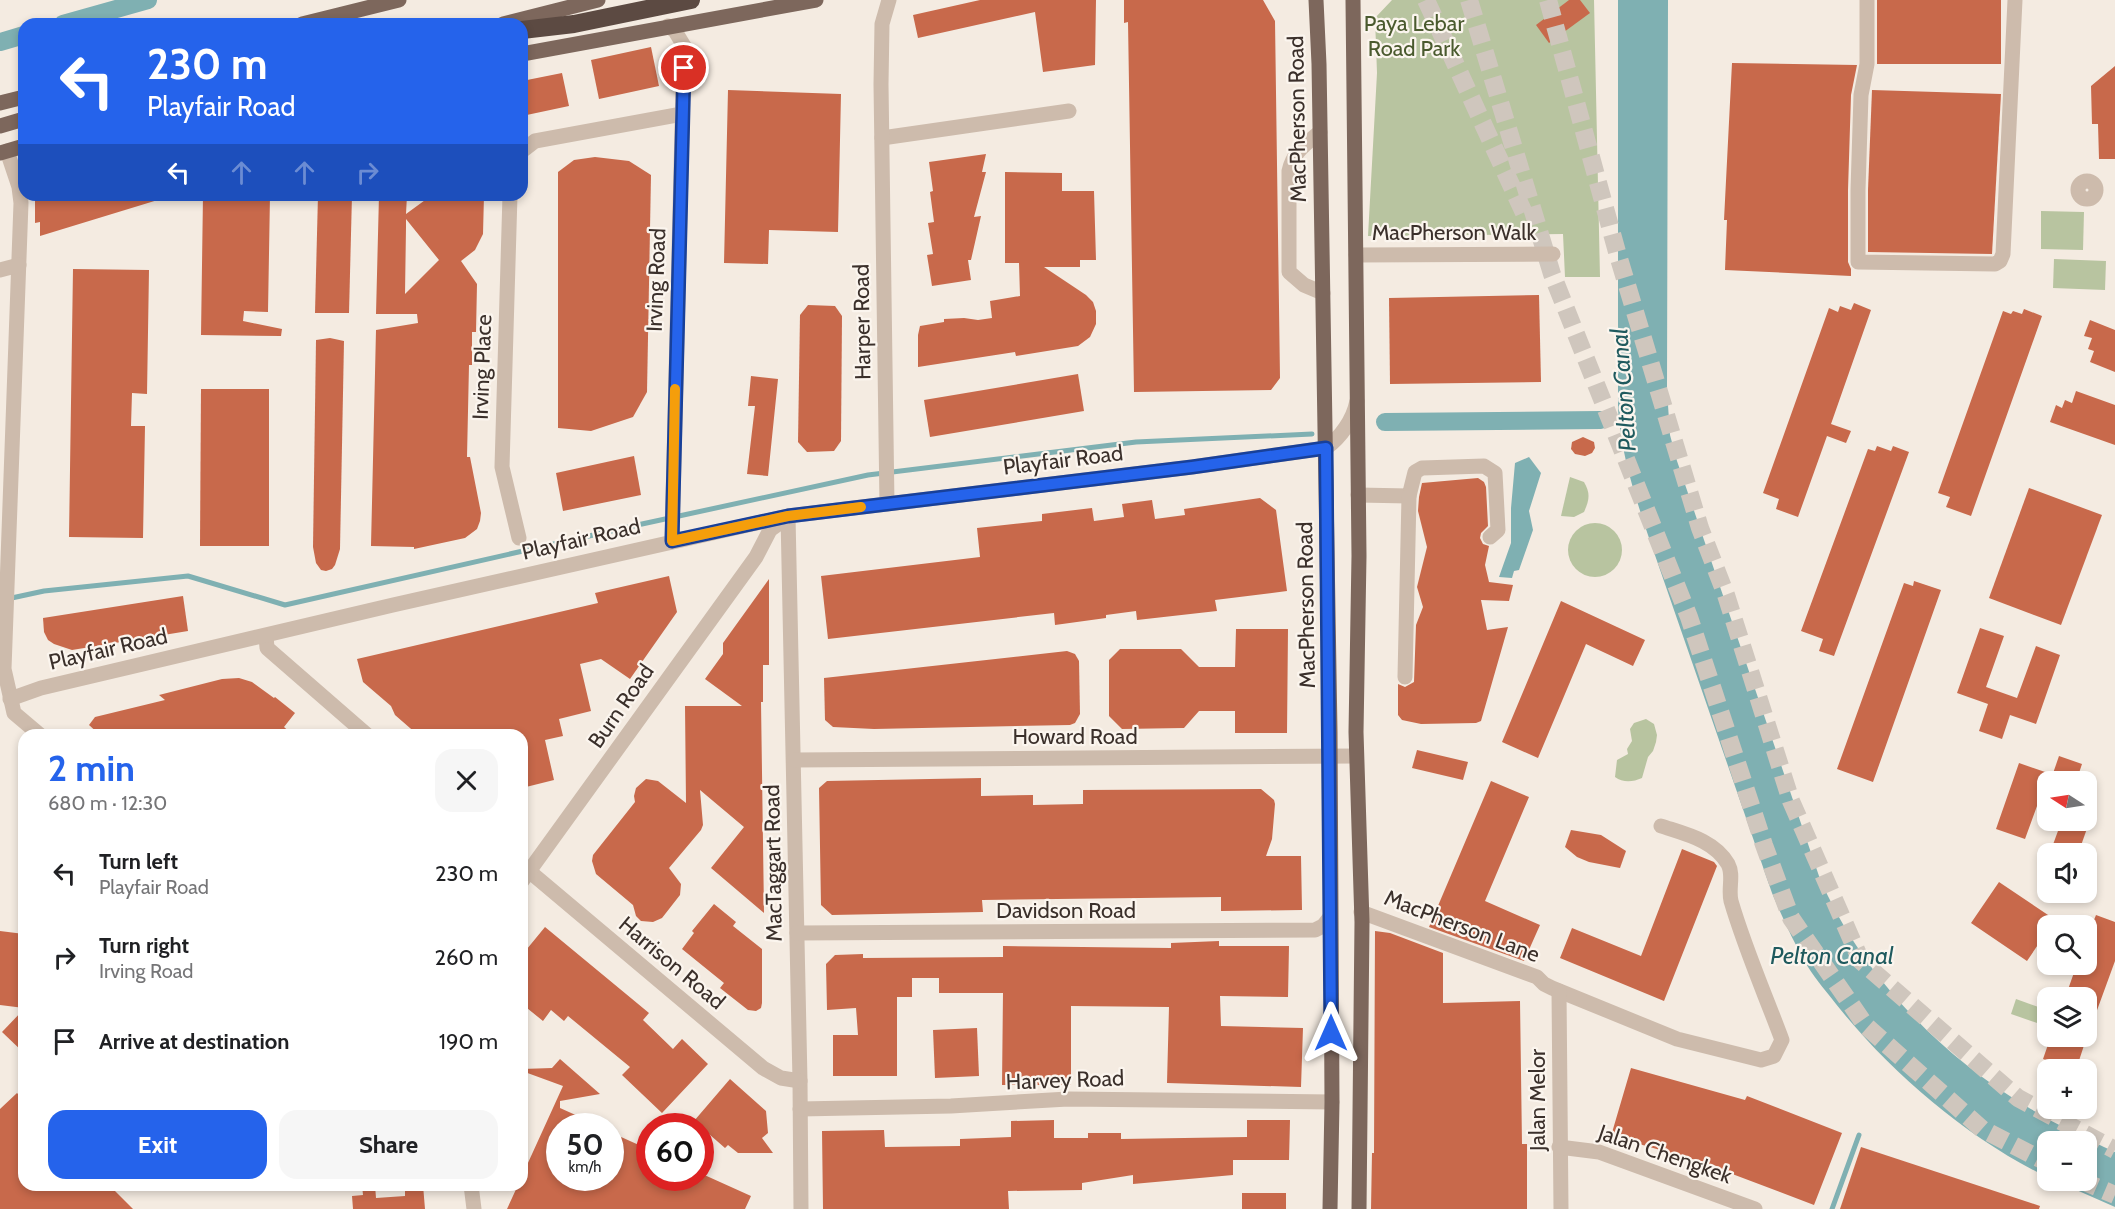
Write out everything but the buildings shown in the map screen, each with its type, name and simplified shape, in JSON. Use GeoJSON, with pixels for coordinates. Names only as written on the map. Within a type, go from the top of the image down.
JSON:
{"type":"FeatureCollection","features":[{"type":"Feature","properties":{"kind":"highway"},"geometry":{"type":"LineString","coordinates":[[528,29],[574,24],[692,0]]}},
{"type":"Feature","properties":{"kind":"main road"},"geometry":{"type":"LineString","coordinates":[[326,18],[399,0]]}},
{"type":"Feature","properties":{"kind":"main road"},"geometry":{"type":"LineString","coordinates":[[527,18],[598,0]]}},
{"type":"Feature","properties":{"kind":"main road"},"geometry":{"type":"LineString","coordinates":[[528,53],[816,0]]}},
{"type":"Feature","properties":{"kind":"main road"},"geometry":{"type":"LineString","coordinates":[[1305,0],[1317,18]]}},
{"type":"Feature","properties":{"kind":"main road","name":"MacPherson Road"},"geometry":{"type":"LineString","coordinates":[[1316,0],[1326,448],[1332,1102],[1330,1209]]}},
{"type":"Feature","properties":{"kind":"main road"},"geometry":{"type":"LineString","coordinates":[[1354,2],[1358,495],[1356,756],[1361,917],[1359,1209]]}},
{"type":"Feature","properties":{"kind":"main road"},"geometry":{"type":"LineString","coordinates":[[0,103],[18,98]]}},
{"type":"Feature","properties":{"kind":"main road"},"geometry":{"type":"LineString","coordinates":[[0,126],[18,121]]}},
{"type":"Feature","properties":{"kind":"main road"},"geometry":{"type":"LineString","coordinates":[[3,152],[18,148]]}},
{"type":"Feature","properties":{"kind":"street","name":"Harper Road"},"geometry":{"type":"LineString","coordinates":[[887,504],[881,84],[882,24],[889,0]]}},
{"type":"Feature","properties":{"kind":"street"},"geometry":{"type":"LineString","coordinates":[[1867,0],[1867,64],[1861,95],[1858,262],[1995,264],[2004,254],[2015,0]]}},
{"type":"Feature","properties":{"kind":"street","name":"Irving Road"},"geometry":{"type":"LineString","coordinates":[[668,26],[675,31],[684,46],[672,533]]}},
{"type":"Feature","properties":{"kind":"street"},"geometry":{"type":"LineString","coordinates":[[882,138],[1069,111]]}},
{"type":"Feature","properties":{"kind":"street"},"geometry":{"type":"LineString","coordinates":[[528,146],[535,141],[682,114]]}},
{"type":"Feature","properties":{"kind":"street"},"geometry":{"type":"LineString","coordinates":[[1320,132],[1292,159],[1288,171],[1289,272],[1304,285],[1323,293]]}},
{"type":"Feature","properties":{"kind":"street"},"geometry":{"type":"LineString","coordinates":[[3,152],[18,185]]}},
{"type":"Feature","properties":{"kind":"street"},"geometry":{"type":"LineString","coordinates":[[21,201],[4,669],[14,713],[33,729]]}},
{"type":"Feature","properties":{"kind":"street","name":"Irving Place"},"geometry":{"type":"LineString","coordinates":[[510,201],[502,467],[519,538]]}},
{"type":"Feature","properties":{"kind":"street","name":"MacPherson Walk"},"geometry":{"type":"LineString","coordinates":[[1356,255],[1553,254]]}},
{"type":"Feature","properties":{"kind":"street"},"geometry":{"type":"LineString","coordinates":[[0,270],[20,265]]}},
{"type":"Feature","properties":{"kind":"street"},"geometry":{"type":"LineString","coordinates":[[1326,448],[1335,441],[1354,413],[1357,398]]}},
{"type":"Feature","properties":{"kind":"street","name":"Playfair Road"},"geometry":{"type":"LineString","coordinates":[[10,699],[41,688],[266,636],[672,533],[788,516],[1192,467],[1326,448]]}},
{"type":"Feature","properties":{"kind":"street"},"geometry":{"type":"LineString","coordinates":[[1405,677],[1409,496],[1415,472],[1422,468],[1484,466],[1495,473],[1498,530],[1490,537]]}},
{"type":"Feature","properties":{"kind":"street"},"geometry":{"type":"LineString","coordinates":[[1358,495],[1409,496]]}},
{"type":"Feature","properties":{"kind":"street","name":"MacTaggart Road"},"geometry":{"type":"LineString","coordinates":[[788,516],[801,1209]]}},
{"type":"Feature","properties":{"kind":"street","name":"Burn Road"},"geometry":{"type":"LineString","coordinates":[[528,868],[756,557],[770,530],[788,516]]}},
{"type":"Feature","properties":{"kind":"street","name":"Burn Road"},"geometry":{"type":"LineString","coordinates":[[756,557],[776,544],[789,543]]}},
{"type":"Feature","properties":{"kind":"street"},"geometry":{"type":"LineString","coordinates":[[266,636],[267,648],[360,729]]}},
{"type":"Feature","properties":{"kind":"street","name":"Howard Road"},"geometry":{"type":"LineString","coordinates":[[794,760],[1356,756]]}},
{"type":"Feature","properties":{"kind":"street","name":"MacPherson Lane"},"geometry":{"type":"LineString","coordinates":[[1361,917],[1538,977],[1544,984],[1559,991],[1677,1039],[1761,1060],[1774,1056],[1782,1040],[1753,967],[1730,897],[1729,865],[1709,844],[1661,826]]}},
{"type":"Feature","properties":{"kind":"street","name":"Harrison Road"},"geometry":{"type":"LineString","coordinates":[[528,876],[763,1068],[782,1078],[800,1081]]}},
{"type":"Feature","properties":{"kind":"street","name":"Davidson Road"},"geometry":{"type":"LineString","coordinates":[[797,933],[1315,930],[1323,926],[1330,917]]}},
{"type":"Feature","properties":{"kind":"street","name":"Jalan Melor"},"geometry":{"type":"LineString","coordinates":[[1559,991],[1560,1209]]}},
{"type":"Feature","properties":{"kind":"street","name":"Harvey Road"},"geometry":{"type":"LineString","coordinates":[[800,1109],[951,1106],[1068,1099],[1332,1102]]}},
{"type":"Feature","properties":{"kind":"street","name":"Jalan Chengkek"},"geometry":{"type":"LineString","coordinates":[[1559,1147],[1599,1152],[1755,1209]]}},
{"type":"Feature","properties":{"kind":"street"},"geometry":{"type":"LineString","coordinates":[[472,1191],[474,1209]]}},
{"type":"Feature","properties":{"kind":"green space","name":"Paya Lebar Road Park"},"geometry":{"type":"Polygon","coordinates":[[[1392,0],[1594,0],[1600,277],[1565,277],[1563,234],[1368,236],[1377,73],[1375,18],[1392,0]]]}},
{"type":"Feature","properties":{"kind":"green space"},"geometry":{"type":"Polygon","coordinates":[[[2041,211],[2084,212],[2083,250],[2041,249],[2041,211]]]}},
{"type":"Feature","properties":{"kind":"green space"},"geometry":{"type":"Polygon","coordinates":[[[2054,259],[2106,261],[2105,290],[2053,288],[2054,259]]]}},
{"type":"Feature","properties":{"kind":"green space"},"geometry":{"type":"Polygon","coordinates":[[[1570,477],[1584,482],[1588,494],[1584,512],[1574,517],[1561,516],[1570,477]]]}},
{"type":"Feature","properties":{"kind":"green space"},"geometry":{"type":"Polygon","coordinates":[[[1595,523],[1605,525],[1614,531],[1620,540],[1622,550],[1620,560],[1614,569],[1605,575],[1595,577],[1585,575],[1576,569],[1570,560],[1568,550],[1570,540],[1576,531],[1585,525],[1595,523]]]}},
{"type":"Feature","properties":{"kind":"green space"},"geometry":{"type":"Polygon","coordinates":[[[1646,719],[1654,724],[1657,735],[1642,778],[1628,781],[1618,779],[1615,777],[1617,760],[1628,754],[1627,749],[1632,741],[1630,729],[1634,723],[1646,719]]]}},
{"type":"Feature","properties":{"kind":"green space"},"geometry":{"type":"Polygon","coordinates":[[[2016,999],[2037,1006],[2037,1023],[2011,1014],[2016,999]]]}},
{"type":"Feature","properties":{"kind":"water","name":"Pelton Canal"},"geometry":{"type":"Polygon","coordinates":[[[1618,0],[1668,0],[1667,390],[1670,435],[1677,461],[1819,876],[1836,911],[1879,977],[1904,1007],[1933,1036],[1962,1062],[2037,1112],[2037,1119],[2049,1119],[2071,1131],[2037,1131],[2037,1172],[1988,1143],[1932,1102],[1906,1079],[1858,1030],[1814,977],[1793,940],[1772,893],[1648,535],[1625,457],[1618,409],[1618,0]]]}},
{"type":"Feature","properties":{"kind":"water"},"geometry":{"type":"Polygon","coordinates":[[[1529,457],[1541,473],[1529,511],[1533,530],[1519,570],[1514,571],[1512,578],[1499,577],[1511,543],[1515,463],[1529,457]]]}},
{"type":"Feature","properties":{"kind":"water","name":"Pelton Canal"},"geometry":{"type":"Polygon","coordinates":[[[2097,1143],[2115,1152],[2115,1207],[2079,1191],[2097,1191],[2097,1143]]]}},
{"type":"Feature","properties":{"kind":"waterway"},"geometry":{"type":"LineString","coordinates":[[84,18],[148,0]]}},
{"type":"Feature","properties":{"kind":"waterway"},"geometry":{"type":"LineString","coordinates":[[0,42],[18,37]]}},
{"type":"Feature","properties":{"kind":"waterway"},"geometry":{"type":"LineString","coordinates":[[1385,422],[1601,420]]}},
{"type":"Feature","properties":{"kind":"waterway"},"geometry":{"type":"LineString","coordinates":[[7,599],[44,591],[188,576],[285,605],[868,475],[1136,442],[1312,434]]}},
{"type":"Feature","properties":{"kind":"waterway"},"geometry":{"type":"LineString","coordinates":[[1832,1209],[1859,1135]]}},
{"type":"Feature","properties":{"kind":"tunnel"},"geometry":{"type":"LineString","coordinates":[[1426,0],[1525,215]]}},
{"type":"Feature","properties":{"kind":"tunnel"},"geometry":{"type":"LineString","coordinates":[[1469,0],[1552,274],[1689,617],[1764,845],[1791,918],[1866,1026],[1982,1129],[2037,1157]]}},
{"type":"Feature","properties":{"kind":"tunnel"},"geometry":{"type":"LineString","coordinates":[[1548,0],[1617,252],[1700,528],[1726,595],[1791,801],[1861,961],[2018,1098],[2115,1150]]}},
{"type":"Feature","properties":{"kind":"tunnel"},"geometry":{"type":"LineString","coordinates":[[2097,1187],[2115,1195]]}},
{"type":"Feature","properties":{"kind":"slow traffic"},"geometry":{"type":"LineString","coordinates":[[675,389],[672,541],[788,516],[861,507]]}},
{"type":"Feature","properties":{"kind":"route"},"geometry":{"type":"LineString","coordinates":[[684,68],[672,541],[788,516],[1192,467],[1326,448],[1331,1033]]}}]}
